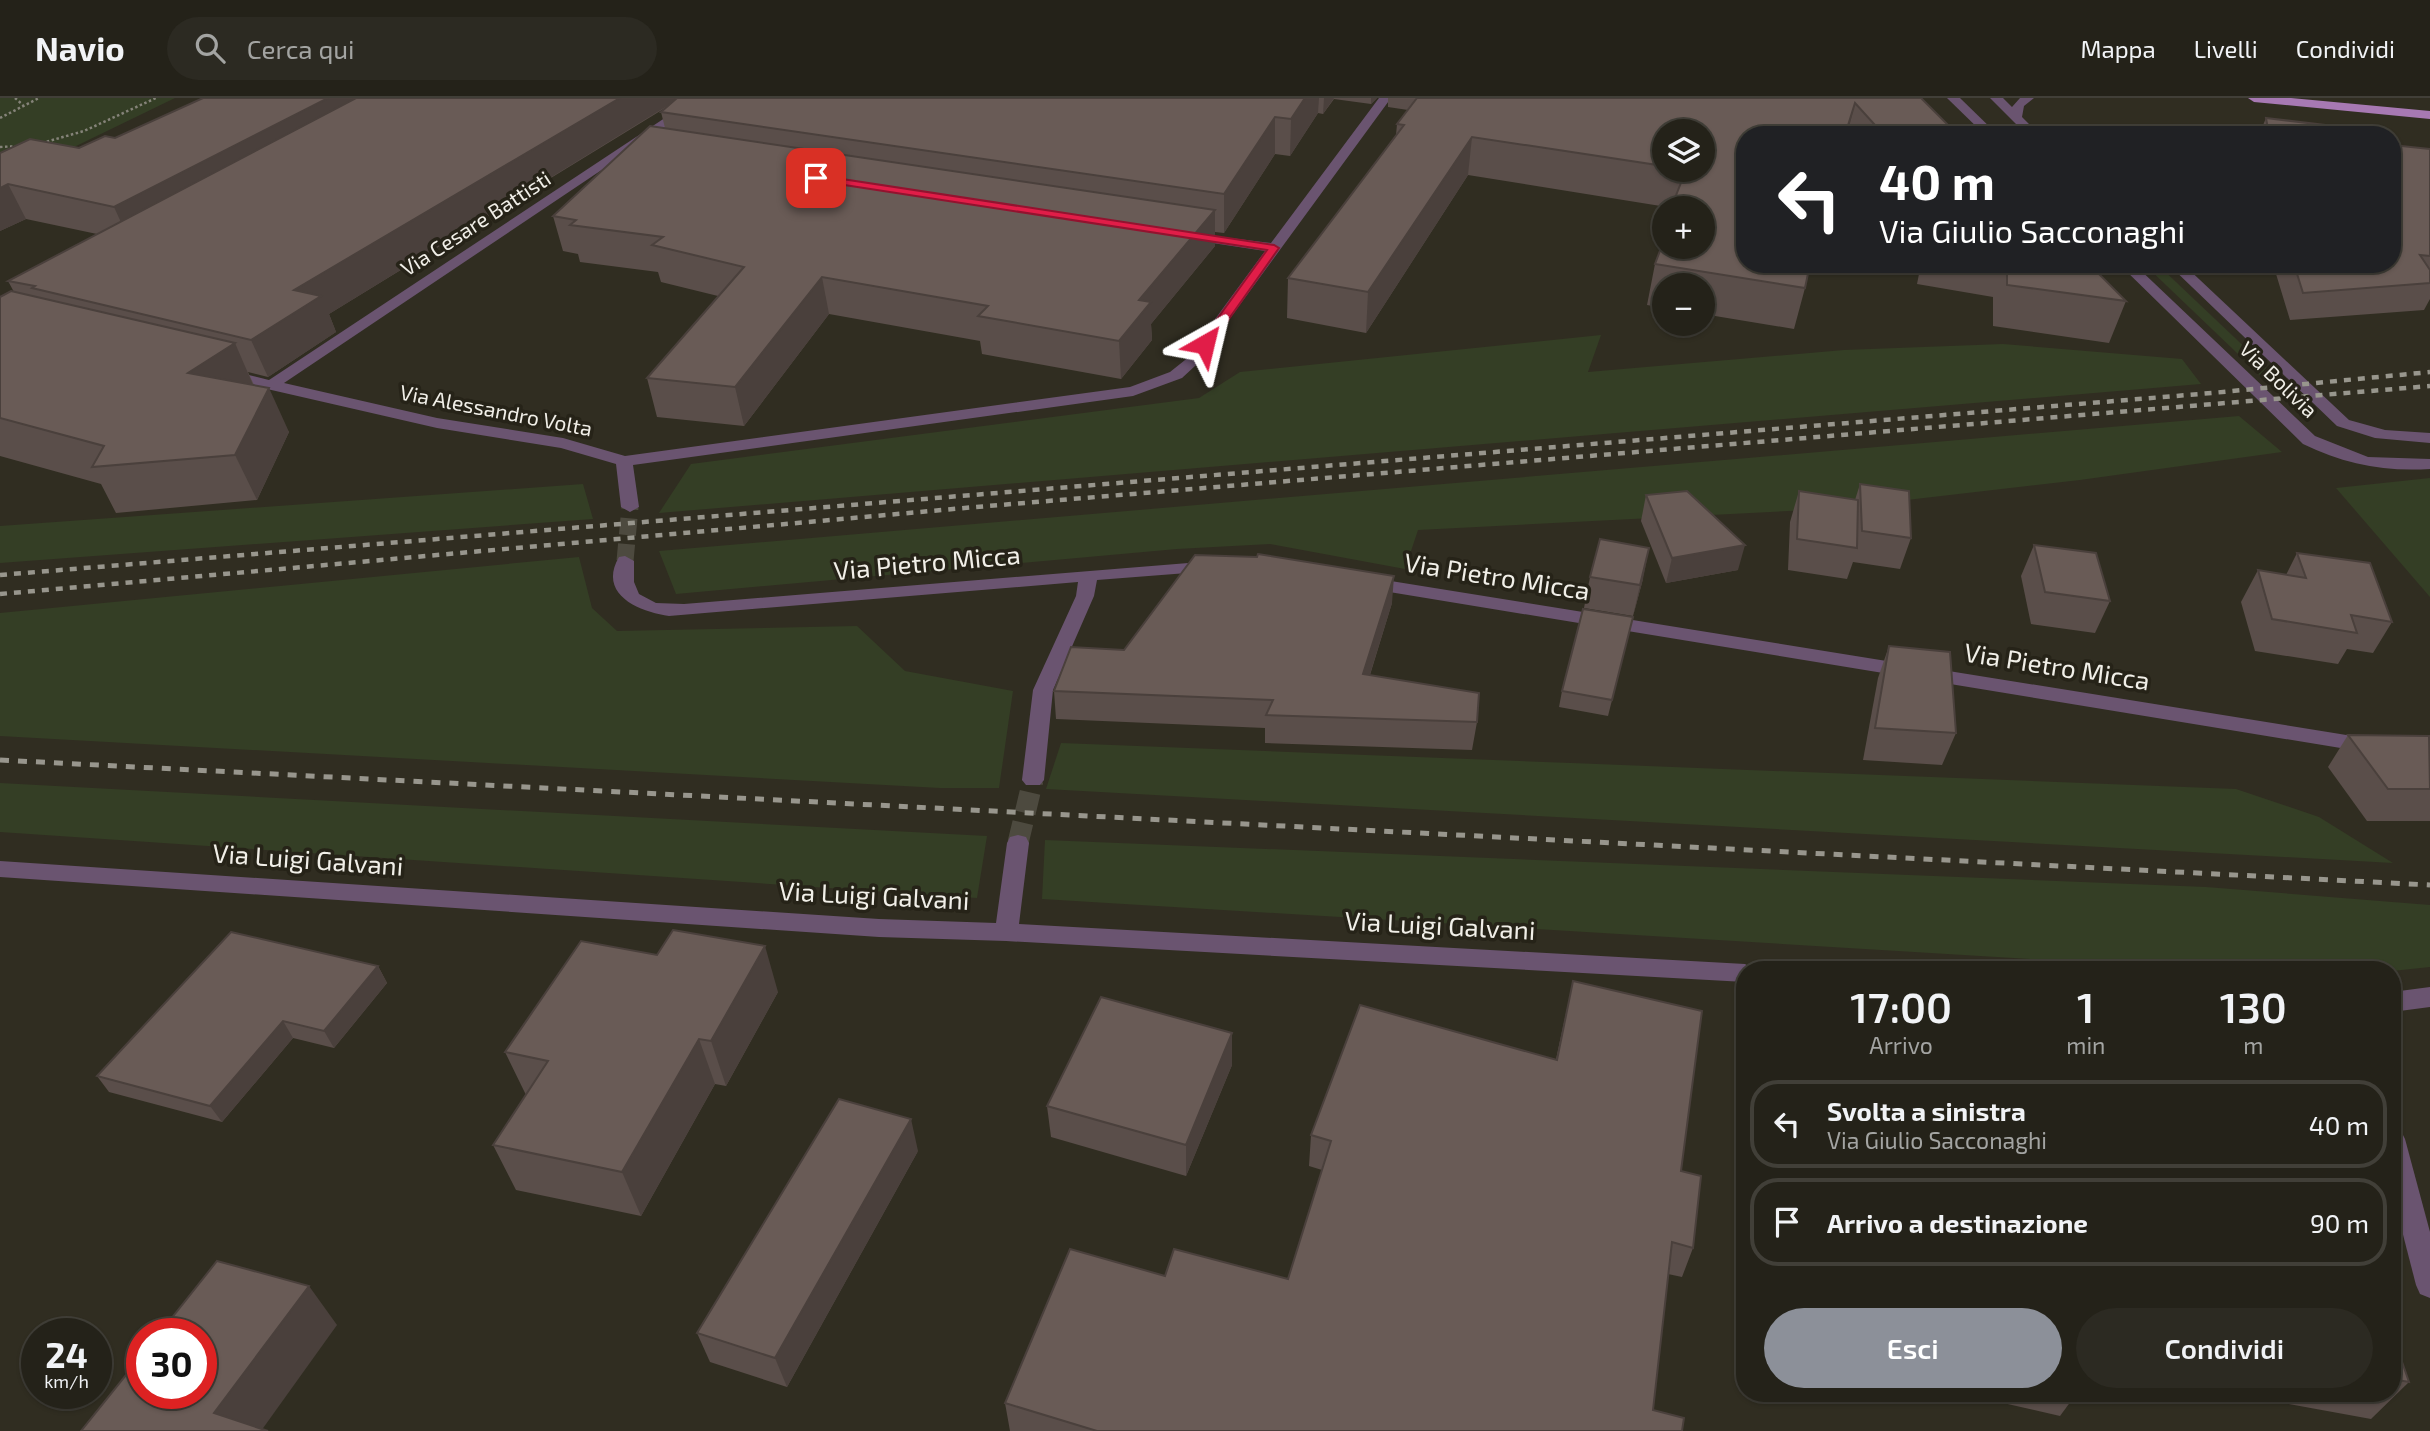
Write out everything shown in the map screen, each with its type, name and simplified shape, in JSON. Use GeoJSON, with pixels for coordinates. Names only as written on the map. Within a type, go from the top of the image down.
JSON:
{"type":"FeatureCollection","features":[{"type":"Feature","properties":{"kind":"main road"},"geometry":{"type":"LineString","coordinates":[[2254,98],[2430,115]]}},
{"type":"Feature","properties":{"kind":"street","name":"Via Cesare Battisti"},"geometry":{"type":"LineString","coordinates":[[271,385],[634,150],[704,98]]}},
{"type":"Feature","properties":{"kind":"street","name":"Via Alessandro Volta"},"geometry":{"type":"LineString","coordinates":[[206,369],[437,423],[563,443],[624,461],[1111,395],[1157,384],[1177,375],[1190,363],[1385,98]]}},
{"type":"Feature","properties":{"kind":"street"},"geometry":{"type":"LineString","coordinates":[[1953,98],[1983,126]]}},
{"type":"Feature","properties":{"kind":"street"},"geometry":{"type":"LineString","coordinates":[[1996,98],[2024,126]]}},
{"type":"Feature","properties":{"kind":"street"},"geometry":{"type":"LineString","coordinates":[[2016,118],[2018,104],[2028,98]]}},
{"type":"Feature","properties":{"kind":"street"},"geometry":{"type":"LineString","coordinates":[[1178,233],[1274,248]]}},
{"type":"Feature","properties":{"kind":"street","name":"Via Bolivia"},"geometry":{"type":"LineString","coordinates":[[2135,273],[2309,440],[2330,451],[2371,464],[2395,467],[2430,464]]}},
{"type":"Feature","properties":{"kind":"street","name":"Via Bolivia"},"geometry":{"type":"LineString","coordinates":[[2185,273],[2343,423],[2364,432],[2391,437],[2430,438]]}},
{"type":"Feature","properties":{"kind":"street"},"geometry":{"type":"LineString","coordinates":[[624,461],[630,507]]}},
{"type":"Feature","properties":{"kind":"street","name":"Via Pietro Micca"},"geometry":{"type":"LineString","coordinates":[[625,561],[623,581],[630,597],[646,606],[674,609],[788,602],[1089,573],[1228,565]]}},
{"type":"Feature","properties":{"kind":"street"},"geometry":{"type":"LineString","coordinates":[[1032,780],[1043,690],[1085,596],[1089,573]]}},
{"type":"Feature","properties":{"kind":"street","name":"Via Pietro Micca"},"geometry":{"type":"LineString","coordinates":[[1342,579],[2141,707],[2290,735],[2392,749]]}},
{"type":"Feature","properties":{"kind":"street"},"geometry":{"type":"LineString","coordinates":[[1006,932],[1018,843]]}},
{"type":"Feature","properties":{"kind":"street","name":"Via Luigi Galvani"},"geometry":{"type":"LineString","coordinates":[[0,869],[879,928],[1006,932],[1736,973]]}},
{"type":"Feature","properties":{"kind":"street"},"geometry":{"type":"LineString","coordinates":[[2401,1001],[2430,997]]}},
{"type":"Feature","properties":{"kind":"street"},"geometry":{"type":"LineString","coordinates":[[2401,1174],[2430,1285]]}},
{"type":"Feature","properties":{"kind":"path"},"geometry":{"type":"LineString","coordinates":[[15,98],[23,105]]}},
{"type":"Feature","properties":{"kind":"path"},"geometry":{"type":"LineString","coordinates":[[0,118],[38,98]]}},
{"type":"Feature","properties":{"kind":"path"},"geometry":{"type":"LineString","coordinates":[[38,144],[84,131],[156,98]]}},
{"type":"Feature","properties":{"kind":"path"},"geometry":{"type":"LineString","coordinates":[[0,147],[26,145]]}},
{"type":"Feature","properties":{"kind":"green space"},"geometry":{"type":"Polygon","coordinates":[[[0,98],[175,98],[0,181],[0,98]]]}},
{"type":"Feature","properties":{"kind":"green space"},"geometry":{"type":"Polygon","coordinates":[[[2153,273],[2166,273],[2273,374],[2260,375],[2153,273]]]}},
{"type":"Feature","properties":{"kind":"green space"},"geometry":{"type":"Polygon","coordinates":[[[1601,335],[1588,372],[1844,350],[2003,344],[2182,359],[2201,384],[659,513],[691,464],[1199,398],[1240,372],[1601,335]]]}},
{"type":"Feature","properties":{"kind":"green space"},"geometry":{"type":"Polygon","coordinates":[[[2239,416],[2282,452],[2080,480],[1829,509],[1418,530],[1405,569],[1270,544],[1177,549],[676,594],[659,551],[2239,416]]]}},
{"type":"Feature","properties":{"kind":"green space"},"geometry":{"type":"Polygon","coordinates":[[[2430,478],[2430,597],[2336,488],[2430,478]]]}},
{"type":"Feature","properties":{"kind":"green space"},"geometry":{"type":"Polygon","coordinates":[[[583,484],[593,519],[0,563],[0,526],[583,484]]]}},
{"type":"Feature","properties":{"kind":"green space"},"geometry":{"type":"Polygon","coordinates":[[[579,557],[592,608],[617,631],[857,626],[905,671],[1013,691],[999,788],[940,788],[0,736],[0,613],[579,557]]]}},
{"type":"Feature","properties":{"kind":"green space"},"geometry":{"type":"Polygon","coordinates":[[[1061,743],[2236,789],[2319,817],[2393,863],[1046,789],[1061,743]]]}},
{"type":"Feature","properties":{"kind":"green space"},"geometry":{"type":"Polygon","coordinates":[[[0,783],[987,836],[977,898],[0,832],[0,783]]]}},
{"type":"Feature","properties":{"kind":"green space"},"geometry":{"type":"Polygon","coordinates":[[[1045,840],[2206,887],[2430,905],[2430,967],[2401,970],[2401,961],[2064,961],[1042,899],[1045,840]]]}},
{"type":"Feature","properties":{"kind":"building"},"geometry":{"type":"Polygon","coordinates":[[[203,98],[328,98],[114,207],[8,184],[0,188],[0,153],[30,139],[79,148],[105,136],[115,138],[203,98]]]}},
{"type":"Feature","properties":{"kind":"building"},"geometry":{"type":"Polygon","coordinates":[[[356,98],[620,98],[294,290],[321,296],[251,340],[8,281],[356,98]]]}},
{"type":"Feature","properties":{"kind":"building"},"geometry":{"type":"Polygon","coordinates":[[[677,98],[1305,98],[1291,119],[1275,117],[1224,194],[661,112],[677,98]]]}},
{"type":"Feature","properties":{"kind":"building"},"geometry":{"type":"Polygon","coordinates":[[[1417,98],[1921,98],[1949,126],[1876,126],[1855,103],[1848,126],[1736,126],[1736,273],[1808,273],[1805,288],[1655,264],[1657,259],[1715,259],[1715,196],[1676,196],[1681,182],[1715,182],[1715,119],[1652,119],[1652,164],[1472,137],[1368,292],[1288,278],[1404,125],[1397,124],[1417,98]]]}},
{"type":"Feature","properties":{"kind":"building"},"geometry":{"type":"Polygon","coordinates":[[[2266,118],[2333,126],[2267,126],[2266,118]]]}},
{"type":"Feature","properties":{"kind":"building"},"geometry":{"type":"Polygon","coordinates":[[[650,126],[1215,210],[1139,300],[1151,302],[1119,341],[978,316],[988,306],[822,277],[735,387],[647,378],[744,267],[652,245],[663,237],[570,225],[576,220],[553,216],[650,126]]]}},
{"type":"Feature","properties":{"kind":"building"},"geometry":{"type":"Polygon","coordinates":[[[2401,146],[2430,149],[2430,256],[2420,255],[2430,270],[2430,283],[2303,293],[2297,273],[2401,273],[2401,146]]]}},
{"type":"Feature","properties":{"kind":"building"},"geometry":{"type":"Polygon","coordinates":[[[2007,273],[2098,273],[2126,301],[2007,285],[2007,273]]]}},
{"type":"Feature","properties":{"kind":"building"},"geometry":{"type":"Polygon","coordinates":[[[11,291],[235,343],[188,373],[269,388],[235,455],[92,467],[104,446],[0,418],[0,297],[11,291]]]}},
{"type":"Feature","properties":{"kind":"building"},"geometry":{"type":"Polygon","coordinates":[[[1860,484],[1909,491],[1911,538],[1862,531],[1860,484]]]}},
{"type":"Feature","properties":{"kind":"building"},"geometry":{"type":"Polygon","coordinates":[[[1687,491],[1745,545],[1672,558],[1646,495],[1687,491]]]}},
{"type":"Feature","properties":{"kind":"building"},"geometry":{"type":"Polygon","coordinates":[[[1799,491],[1858,500],[1857,548],[1797,539],[1799,491]]]}},
{"type":"Feature","properties":{"kind":"building"},"geometry":{"type":"Polygon","coordinates":[[[1600,539],[1649,548],[1640,585],[1590,577],[1600,539]]]}},
{"type":"Feature","properties":{"kind":"building"},"geometry":{"type":"Polygon","coordinates":[[[2034,545],[2096,553],[2110,601],[2045,592],[2034,545]]]}},
{"type":"Feature","properties":{"kind":"building"},"geometry":{"type":"Polygon","coordinates":[[[2297,553],[2370,563],[2392,622],[2351,615],[2357,633],[2272,619],[2258,570],[2306,578],[2297,553]]]}},
{"type":"Feature","properties":{"kind":"building"},"geometry":{"type":"Polygon","coordinates":[[[1258,554],[1394,576],[1363,674],[1479,693],[1477,722],[1266,715],[1273,700],[1054,691],[1071,647],[1124,650],[1195,555],[1257,557],[1258,554]]]}},
{"type":"Feature","properties":{"kind":"building"},"geometry":{"type":"Polygon","coordinates":[[[1583,609],[1633,617],[1612,700],[1562,691],[1583,609]]]}},
{"type":"Feature","properties":{"kind":"building"},"geometry":{"type":"Polygon","coordinates":[[[1889,646],[1950,652],[1956,733],[1875,728],[1889,646]]]}},
{"type":"Feature","properties":{"kind":"building"},"geometry":{"type":"Polygon","coordinates":[[[2348,735],[2429,736],[2430,789],[2388,789],[2348,735]]]}},
{"type":"Feature","properties":{"kind":"building"},"geometry":{"type":"Polygon","coordinates":[[[673,930],[765,946],[711,1041],[699,1039],[622,1172],[493,1145],[548,1061],[505,1052],[581,941],[657,955],[673,930]]]}},
{"type":"Feature","properties":{"kind":"building"},"geometry":{"type":"Polygon","coordinates":[[[231,932],[378,966],[324,1031],[283,1021],[210,1106],[97,1076],[231,932]]]}},
{"type":"Feature","properties":{"kind":"building"},"geometry":{"type":"Polygon","coordinates":[[[1573,981],[1702,1011],[1681,1171],[1701,1176],[1693,1248],[1672,1242],[1653,1410],[1684,1418],[1682,1431],[1097,1431],[1005,1403],[1070,1249],[1165,1276],[1174,1249],[1288,1279],[1331,1141],[1311,1135],[1360,1005],[1557,1060],[1573,981]]]}},
{"type":"Feature","properties":{"kind":"building"},"geometry":{"type":"Polygon","coordinates":[[[1101,997],[1232,1033],[1186,1145],[1047,1106],[1101,997]]]}},
{"type":"Feature","properties":{"kind":"building"},"geometry":{"type":"Polygon","coordinates":[[[839,1099],[911,1119],[775,1358],[697,1333],[839,1099]]]}},
{"type":"Feature","properties":{"kind":"building"},"geometry":{"type":"Polygon","coordinates":[[[217,1261],[309,1286],[217,1409],[217,1318],[172,1318],[217,1261]]]}},
{"type":"Feature","properties":{"kind":"building"},"geometry":{"type":"Polygon","coordinates":[[[2401,1359],[2409,1382],[2401,1381],[2401,1359]]]}},
{"type":"Feature","properties":{"kind":"building"},"geometry":{"type":"Polygon","coordinates":[[[126,1375],[126,1409],[217,1409],[214,1413],[268,1431],[81,1431],[99,1409],[112,1409],[112,1392],[126,1375]]]}},
{"type":"Feature","properties":{"kind":"tunnel"},"geometry":{"type":"LineString","coordinates":[[625,561],[630,507]]}},
{"type":"Feature","properties":{"kind":"tunnel"},"geometry":{"type":"LineString","coordinates":[[1018,843],[1033,780]]}},
{"type":"Feature","properties":{"kind":"railway"},"geometry":{"type":"LineString","coordinates":[[0,575],[2212,393],[2430,372]]}},
{"type":"Feature","properties":{"kind":"railway"},"geometry":{"type":"LineString","coordinates":[[0,594],[976,507],[2430,386]]}},
{"type":"Feature","properties":{"kind":"railway"},"geometry":{"type":"LineString","coordinates":[[0,760],[2430,885]]}},
{"type":"Feature","properties":{"kind":"route"},"geometry":{"type":"LineString","coordinates":[[816,178],[1274,248],[1205,344]]}}]}
